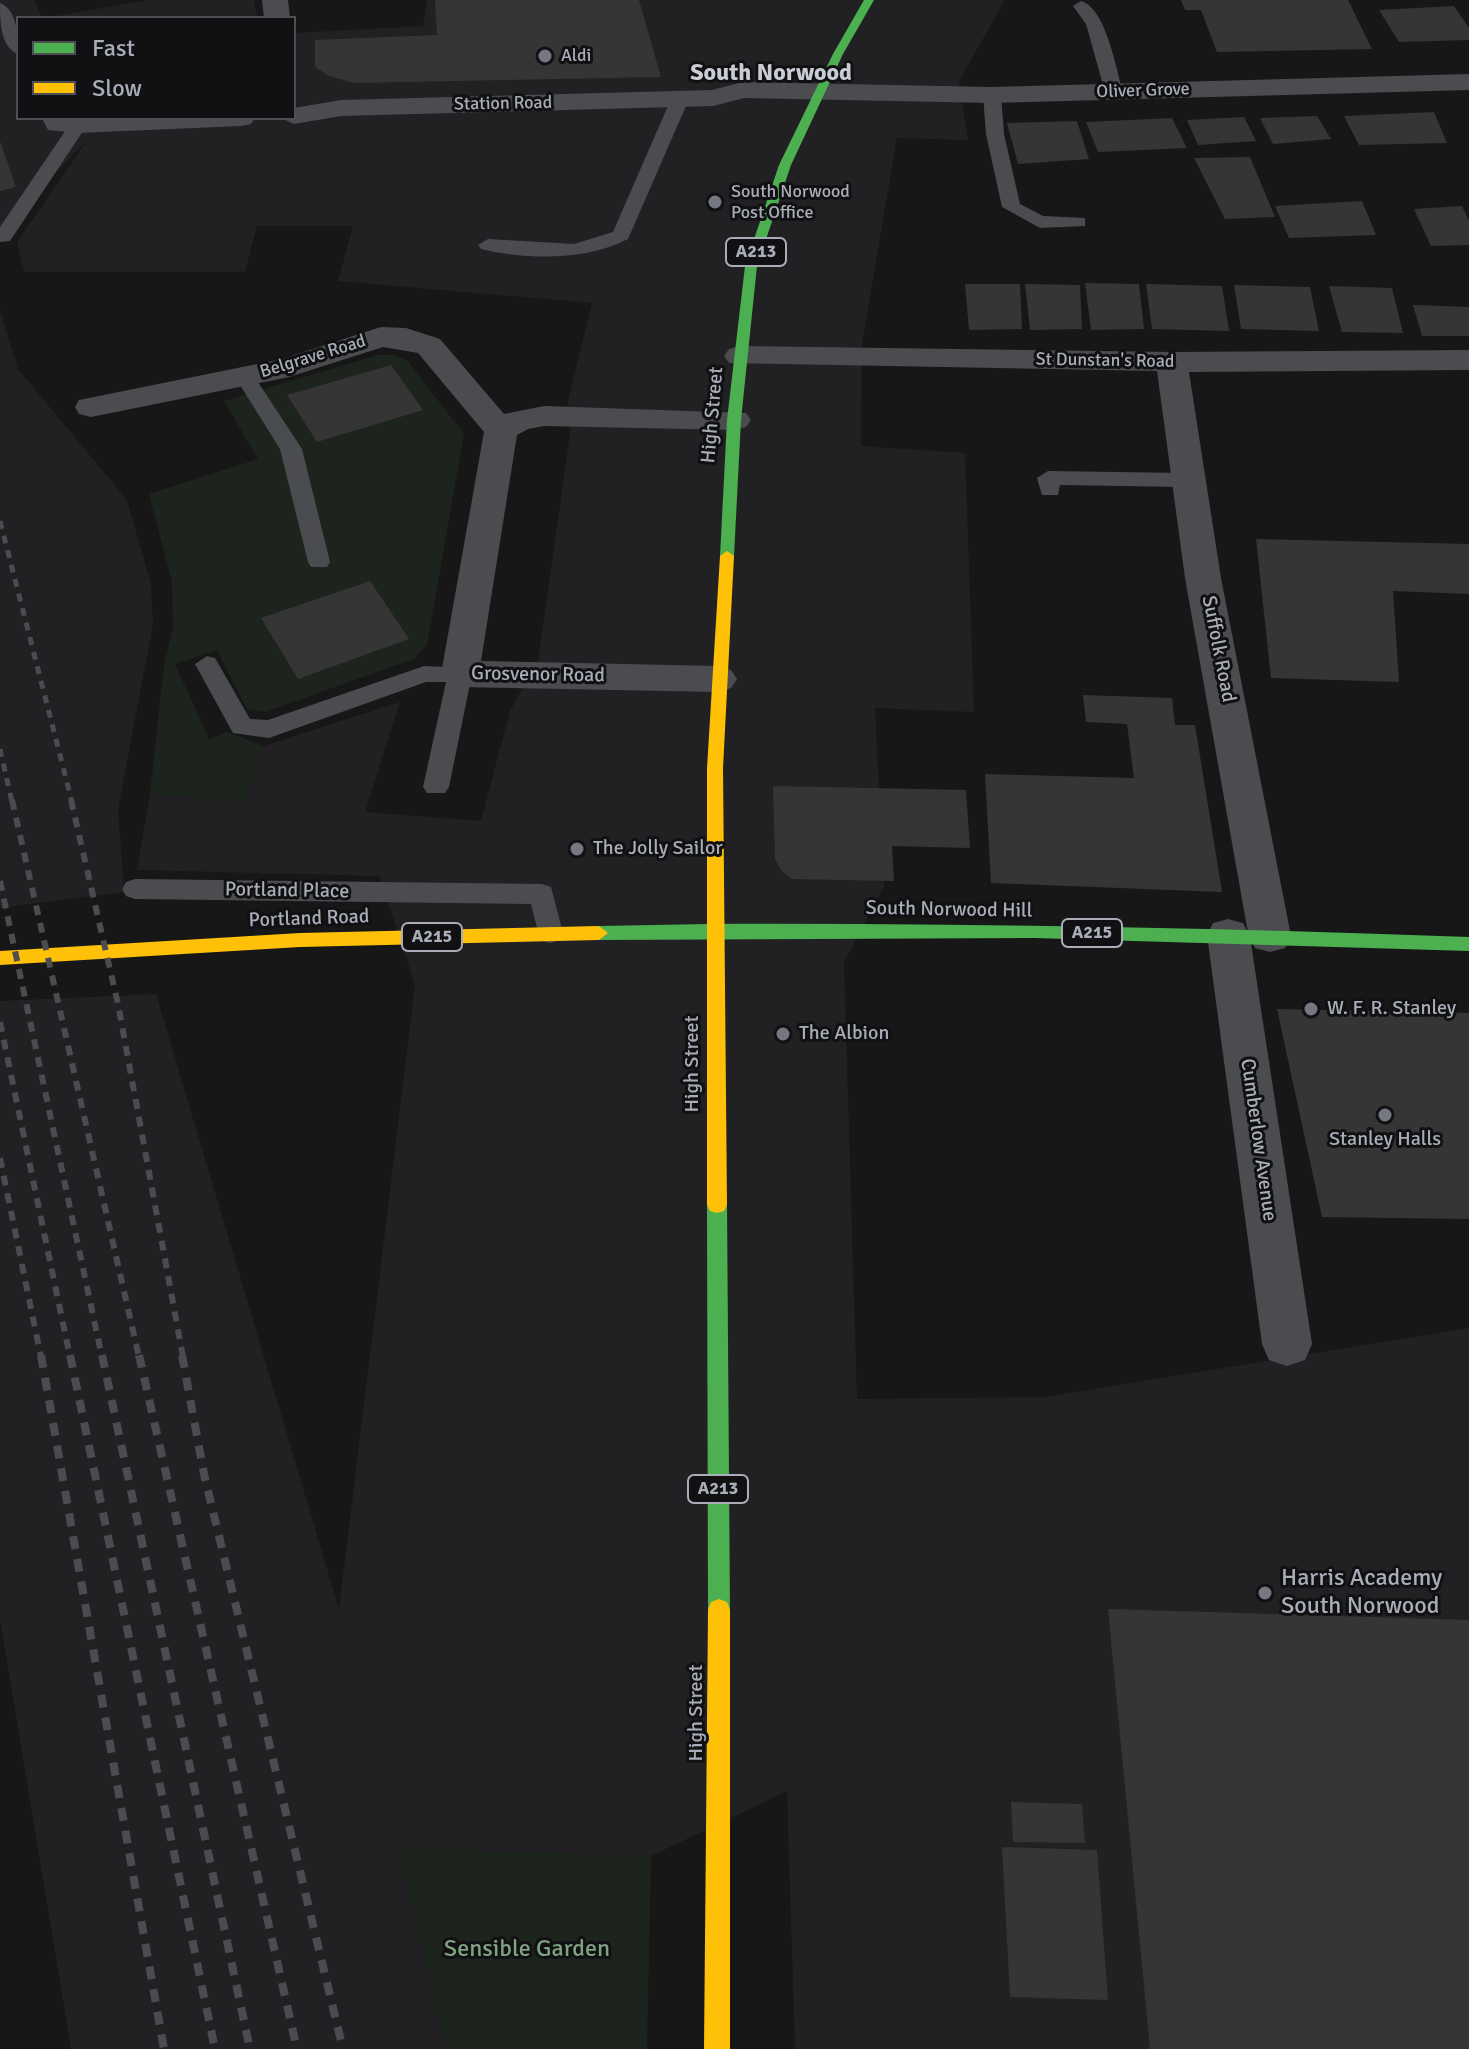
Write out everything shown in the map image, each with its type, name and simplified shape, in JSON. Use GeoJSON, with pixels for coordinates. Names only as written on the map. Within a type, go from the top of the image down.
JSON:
{"type":"FeatureCollection","features":[{"type":"Feature","properties":{"kind":"main road","name":"A213"},"geometry":{"type":"LineString","coordinates":[[816,98],[869,0]]}},
{"type":"Feature","properties":{"kind":"main road","name":"High Street"},"geometry":{"type":"LineString","coordinates":[[717,2049],[720,1881],[716,930],[718,679],[734,420],[751,266],[785,165],[816,98]]}},
{"type":"Feature","properties":{"kind":"main road","name":"South Norwood Hill"},"geometry":{"type":"LineString","coordinates":[[716,930],[1249,936],[1469,944]]}},
{"type":"Feature","properties":{"kind":"main road","name":"Portland Road"},"geometry":{"type":"LineString","coordinates":[[0,958],[300,940],[716,930]]}},
{"type":"Feature","properties":{"kind":"street","name":"Oliver Grove"},"geometry":{"type":"LineString","coordinates":[[816,98],[1469,82]]}},
{"type":"Feature","properties":{"kind":"street"},"geometry":{"type":"LineString","coordinates":[[296,92],[309,101],[341,108]]}},
{"type":"Feature","properties":{"kind":"street","name":"Station Road"},"geometry":{"type":"LineString","coordinates":[[296,116],[341,108],[713,98],[738,108],[816,98]]}},
{"type":"Feature","properties":{"kind":"street"},"geometry":{"type":"LineString","coordinates":[[67,122],[154,120]]}},
{"type":"Feature","properties":{"kind":"street","name":"Belgrave Road"},"geometry":{"type":"LineString","coordinates":[[91,407],[289,367],[381,337],[406,338],[429,346],[501,431]]}},
{"type":"Feature","properties":{"kind":"street","name":"St Dunstan's Road"},"geometry":{"type":"LineString","coordinates":[[740,356],[1172,362],[1469,360]]}},
{"type":"Feature","properties":{"kind":"street","name":"Suffolk Road"},"geometry":{"type":"LineString","coordinates":[[1172,362],[1184,480],[1249,936]]}},
{"type":"Feature","properties":{"kind":"street"},"geometry":{"type":"LineString","coordinates":[[501,431],[518,420],[544,416],[734,420]]}},
{"type":"Feature","properties":{"kind":"street","name":"Grosvenor Road"},"geometry":{"type":"LineString","coordinates":[[501,431],[460,674],[718,679]]}},
{"type":"Feature","properties":{"kind":"street","name":"Cumberlow Avenue"},"geometry":{"type":"LineString","coordinates":[[1249,936],[1287,1344]]}},
{"type":"Feature","properties":{"kind":"lane"},"geometry":{"type":"LineString","coordinates":[[1081,6],[1094,23],[1114,92]]}},
{"type":"Feature","properties":{"kind":"lane"},"geometry":{"type":"LineString","coordinates":[[0,8],[16,44]]}},
{"type":"Feature","properties":{"kind":"lane"},"geometry":{"type":"LineString","coordinates":[[992,95],[995,134],[1011,207],[1019,215],[1040,222],[1078,222]]}},
{"type":"Feature","properties":{"kind":"lane"},"geometry":{"type":"LineString","coordinates":[[488,245],[583,250],[608,244],[621,235],[680,99]]}},
{"type":"Feature","properties":{"kind":"lane"},"geometry":{"type":"LineString","coordinates":[[3,237],[67,122]]}},
{"type":"Feature","properties":{"kind":"lane"},"geometry":{"type":"LineString","coordinates":[[245,377],[291,449],[319,562]]}},
{"type":"Feature","properties":{"kind":"lane"},"geometry":{"type":"LineString","coordinates":[[1050,490],[1048,478],[1184,480]]}},
{"type":"Feature","properties":{"kind":"lane"},"geometry":{"type":"LineString","coordinates":[[207,664],[242,727],[269,729],[424,674],[460,674],[436,787]]}},
{"type":"Feature","properties":{"kind":"lane","name":"Portland Place"},"geometry":{"type":"LineString","coordinates":[[135,889],[542,894],[550,933]]}},
{"type":"Feature","properties":{"kind":"shaded area"},"geometry":{"type":"Polygon","coordinates":[[[0,0],[34,0],[41,16],[16,16],[16,120],[296,120],[296,33],[423,26],[427,0],[1005,0],[959,81],[968,140],[897,138],[862,344],[861,446],[965,453],[974,712],[875,708],[884,887],[844,962],[857,1399],[1045,1397],[1469,1328],[1469,2049],[795,2049],[787,1791],[651,1856],[398,1848],[446,2049],[71,2049],[0,1619],[0,1001],[156,994],[339,1609],[415,985],[380,876],[137,870],[150,794],[243,801],[263,746],[400,702],[365,812],[481,821],[510,711],[538,661],[570,434],[568,401],[592,303],[338,281],[353,226],[257,226],[245,272],[24,272],[17,242],[88,139],[0,232],[0,0]]]}},
{"type":"Feature","properties":{"kind":"shaded area"},"geometry":{"type":"Polygon","coordinates":[[[149,0],[254,0],[257,16],[56,16],[149,0]]]}},
{"type":"Feature","properties":{"kind":"shaded area"},"geometry":{"type":"Polygon","coordinates":[[[0,310],[18,369],[127,500],[151,584],[153,625],[118,809],[124,892],[0,908],[0,310]]]}},
{"type":"Feature","properties":{"kind":"green space"},"geometry":{"type":"Polygon","coordinates":[[[378,355],[394,355],[407,360],[464,434],[427,645],[414,659],[265,712],[247,709],[217,650],[175,664],[209,739],[228,732],[263,746],[244,801],[150,794],[164,665],[173,628],[172,582],[149,494],[258,459],[224,401],[378,355]]]}},
{"type":"Feature","properties":{"kind":"green space","name":"Sensible Garden"},"geometry":{"type":"Polygon","coordinates":[[[398,1848],[651,1856],[647,2049],[446,2049],[398,1848]]]}},
{"type":"Feature","properties":{"kind":"building","name":"Aldi"},"geometry":{"type":"Polygon","coordinates":[[[435,0],[639,0],[661,77],[354,83],[329,76],[315,67],[315,40],[437,35],[435,0]]]}},
{"type":"Feature","properties":{"kind":"building"},"geometry":{"type":"Polygon","coordinates":[[[1181,0],[1348,0],[1372,49],[1217,52],[1201,10],[1185,10],[1181,0]]]}},
{"type":"Feature","properties":{"kind":"building"},"geometry":{"type":"Polygon","coordinates":[[[1454,6],[1469,28],[1469,40],[1399,42],[1379,10],[1454,6]]]}},
{"type":"Feature","properties":{"kind":"building"},"geometry":{"type":"Polygon","coordinates":[[[1434,112],[1447,143],[1359,145],[1344,116],[1434,112]]]}},
{"type":"Feature","properties":{"kind":"building"},"geometry":{"type":"Polygon","coordinates":[[[1317,116],[1331,139],[1273,144],[1260,118],[1317,116]]]}},
{"type":"Feature","properties":{"kind":"building"},"geometry":{"type":"Polygon","coordinates":[[[1244,117],[1256,141],[1198,145],[1187,120],[1244,117]]]}},
{"type":"Feature","properties":{"kind":"building"},"geometry":{"type":"Polygon","coordinates":[[[1172,118],[1187,148],[1098,152],[1086,122],[1172,118]]]}},
{"type":"Feature","properties":{"kind":"building"},"geometry":{"type":"Polygon","coordinates":[[[1077,121],[1089,159],[1018,164],[1007,123],[1077,121]]]}},
{"type":"Feature","properties":{"kind":"building"},"geometry":{"type":"Polygon","coordinates":[[[0,141],[16,187],[0,191],[0,141]]]}},
{"type":"Feature","properties":{"kind":"building"},"geometry":{"type":"Polygon","coordinates":[[[1250,157],[1275,217],[1225,219],[1194,158],[1250,157]]]}},
{"type":"Feature","properties":{"kind":"building"},"geometry":{"type":"Polygon","coordinates":[[[1362,201],[1376,235],[1289,238],[1275,206],[1362,201]]]}},
{"type":"Feature","properties":{"kind":"building"},"geometry":{"type":"Polygon","coordinates":[[[1462,206],[1469,221],[1469,245],[1431,246],[1414,209],[1462,206]]]}},
{"type":"Feature","properties":{"kind":"building"},"geometry":{"type":"Polygon","coordinates":[[[1085,283],[1139,284],[1144,329],[1091,330],[1085,283]]]}},
{"type":"Feature","properties":{"kind":"building"},"geometry":{"type":"Polygon","coordinates":[[[965,284],[1020,284],[1022,329],[969,330],[965,284]]]}},
{"type":"Feature","properties":{"kind":"building"},"geometry":{"type":"Polygon","coordinates":[[[1025,284],[1080,285],[1082,329],[1030,330],[1025,284]]]}},
{"type":"Feature","properties":{"kind":"building"},"geometry":{"type":"Polygon","coordinates":[[[1146,284],[1222,286],[1229,331],[1152,329],[1146,284]]]}},
{"type":"Feature","properties":{"kind":"building"},"geometry":{"type":"Polygon","coordinates":[[[1234,285],[1310,287],[1319,331],[1241,329],[1234,285]]]}},
{"type":"Feature","properties":{"kind":"building"},"geometry":{"type":"Polygon","coordinates":[[[1329,286],[1392,288],[1403,333],[1342,332],[1329,286]]]}},
{"type":"Feature","properties":{"kind":"building"},"geometry":{"type":"Polygon","coordinates":[[[1413,305],[1469,307],[1469,336],[1422,336],[1413,305]]]}},
{"type":"Feature","properties":{"kind":"building"},"geometry":{"type":"Polygon","coordinates":[[[391,365],[423,410],[317,442],[287,395],[391,365]]]}},
{"type":"Feature","properties":{"kind":"building"},"geometry":{"type":"Polygon","coordinates":[[[1256,539],[1469,544],[1469,594],[1393,591],[1399,682],[1271,678],[1256,539]]]}},
{"type":"Feature","properties":{"kind":"building"},"geometry":{"type":"Polygon","coordinates":[[[370,581],[409,639],[298,679],[261,618],[370,581]]]}},
{"type":"Feature","properties":{"kind":"building"},"geometry":{"type":"Polygon","coordinates":[[[1083,695],[1172,698],[1175,725],[1195,725],[1222,892],[991,883],[985,774],[1134,778],[1127,724],[1086,722],[1083,695]]]}},
{"type":"Feature","properties":{"kind":"building"},"geometry":{"type":"Polygon","coordinates":[[[773,786],[966,790],[970,848],[892,846],[894,881],[792,879],[781,870],[775,859],[773,786]]]}},
{"type":"Feature","properties":{"kind":"building","name":"Stanley Halls"},"geometry":{"type":"Polygon","coordinates":[[[1277,1009],[1469,1013],[1469,1219],[1322,1217],[1277,1009]]]}},
{"type":"Feature","properties":{"kind":"building"},"geometry":{"type":"Polygon","coordinates":[[[1108,1609],[1469,1620],[1469,2049],[1150,2049],[1108,1609]]]}},
{"type":"Feature","properties":{"kind":"building"},"geometry":{"type":"Polygon","coordinates":[[[1011,1802],[1082,1804],[1085,1843],[1013,1842],[1011,1802]]]}},
{"type":"Feature","properties":{"kind":"building"},"geometry":{"type":"Polygon","coordinates":[[[1002,1847],[1097,1850],[1108,2000],[1010,1997],[1002,1847]]]}},
{"type":"Feature","properties":{"kind":"railway"},"geometry":{"type":"LineString","coordinates":[[0,521],[72,802]]}},
{"type":"Feature","properties":{"kind":"railway"},"geometry":{"type":"LineString","coordinates":[[0,749],[12,802]]}},
{"type":"Feature","properties":{"kind":"railway"},"geometry":{"type":"LineString","coordinates":[[12,800],[139,1357]]}},
{"type":"Feature","properties":{"kind":"railway"},"geometry":{"type":"LineString","coordinates":[[71,800],[118,1004],[183,1357]]}},
{"type":"Feature","properties":{"kind":"railway"},"geometry":{"type":"LineString","coordinates":[[0,881],[102,1357]]}},
{"type":"Feature","properties":{"kind":"railway"},"geometry":{"type":"LineString","coordinates":[[0,1022],[70,1357]]}},
{"type":"Feature","properties":{"kind":"railway"},"geometry":{"type":"LineString","coordinates":[[0,1158],[41,1357]]}},
{"type":"Feature","properties":{"kind":"railway"},"geometry":{"type":"LineString","coordinates":[[41,1355],[164,2049]]}},
{"type":"Feature","properties":{"kind":"railway"},"geometry":{"type":"LineString","coordinates":[[70,1355],[215,2049]]}},
{"type":"Feature","properties":{"kind":"railway"},"geometry":{"type":"LineString","coordinates":[[102,1355],[250,2049]]}},
{"type":"Feature","properties":{"kind":"railway"},"geometry":{"type":"LineString","coordinates":[[139,1355],[297,2049]]}},
{"type":"Feature","properties":{"kind":"railway"},"geometry":{"type":"LineString","coordinates":[[182,1355],[204,1474],[343,2049]]}},
{"type":"Feature","properties":{"kind":"traffic: fast"},"geometry":{"type":"LineString","coordinates":[[727,556],[734,420],[751,266],[785,165],[838,54],[869,0]]}},
{"type":"Feature","properties":{"kind":"traffic: fast"},"geometry":{"type":"LineString","coordinates":[[599,933],[816,930],[1034,932],[1469,944]]}},
{"type":"Feature","properties":{"kind":"traffic: fast"},"geometry":{"type":"LineString","coordinates":[[717,1205],[719,1610]]}},
{"type":"Feature","properties":{"kind":"traffic: slow"},"geometry":{"type":"LineString","coordinates":[[717,1205],[715,768],[727,556]]}},
{"type":"Feature","properties":{"kind":"traffic: slow"},"geometry":{"type":"LineString","coordinates":[[0,958],[300,940],[599,933]]}},
{"type":"Feature","properties":{"kind":"traffic: slow"},"geometry":{"type":"LineString","coordinates":[[717,2049],[719,1610]]}},
{"type":"Feature","properties":{"kind":"place","name":"Aldi"},"geometry":{"type":"Point","coordinates":[545,56]}},
{"type":"Feature","properties":{"kind":"place","name":"South Norwood Post Office"},"geometry":{"type":"Point","coordinates":[715,202]}},
{"type":"Feature","properties":{"kind":"place","name":"The Jolly Sailor"},"geometry":{"type":"Point","coordinates":[577,849]}},
{"type":"Feature","properties":{"kind":"place","name":"W. F. R. Stanley"},"geometry":{"type":"Point","coordinates":[1311,1009]}},
{"type":"Feature","properties":{"kind":"place","name":"The Albion"},"geometry":{"type":"Point","coordinates":[783,1034]}},
{"type":"Feature","properties":{"kind":"place","name":"Stanley Halls"},"geometry":{"type":"Point","coordinates":[1385,1115]}},
{"type":"Feature","properties":{"kind":"place","name":"Harris Academy South Norwood"},"geometry":{"type":"Point","coordinates":[1265,1593]}},
{"type":"Feature","properties":{"kind":"district","name":"South Norwood"},"geometry":{"type":"Point","coordinates":[771,74]}}]}
